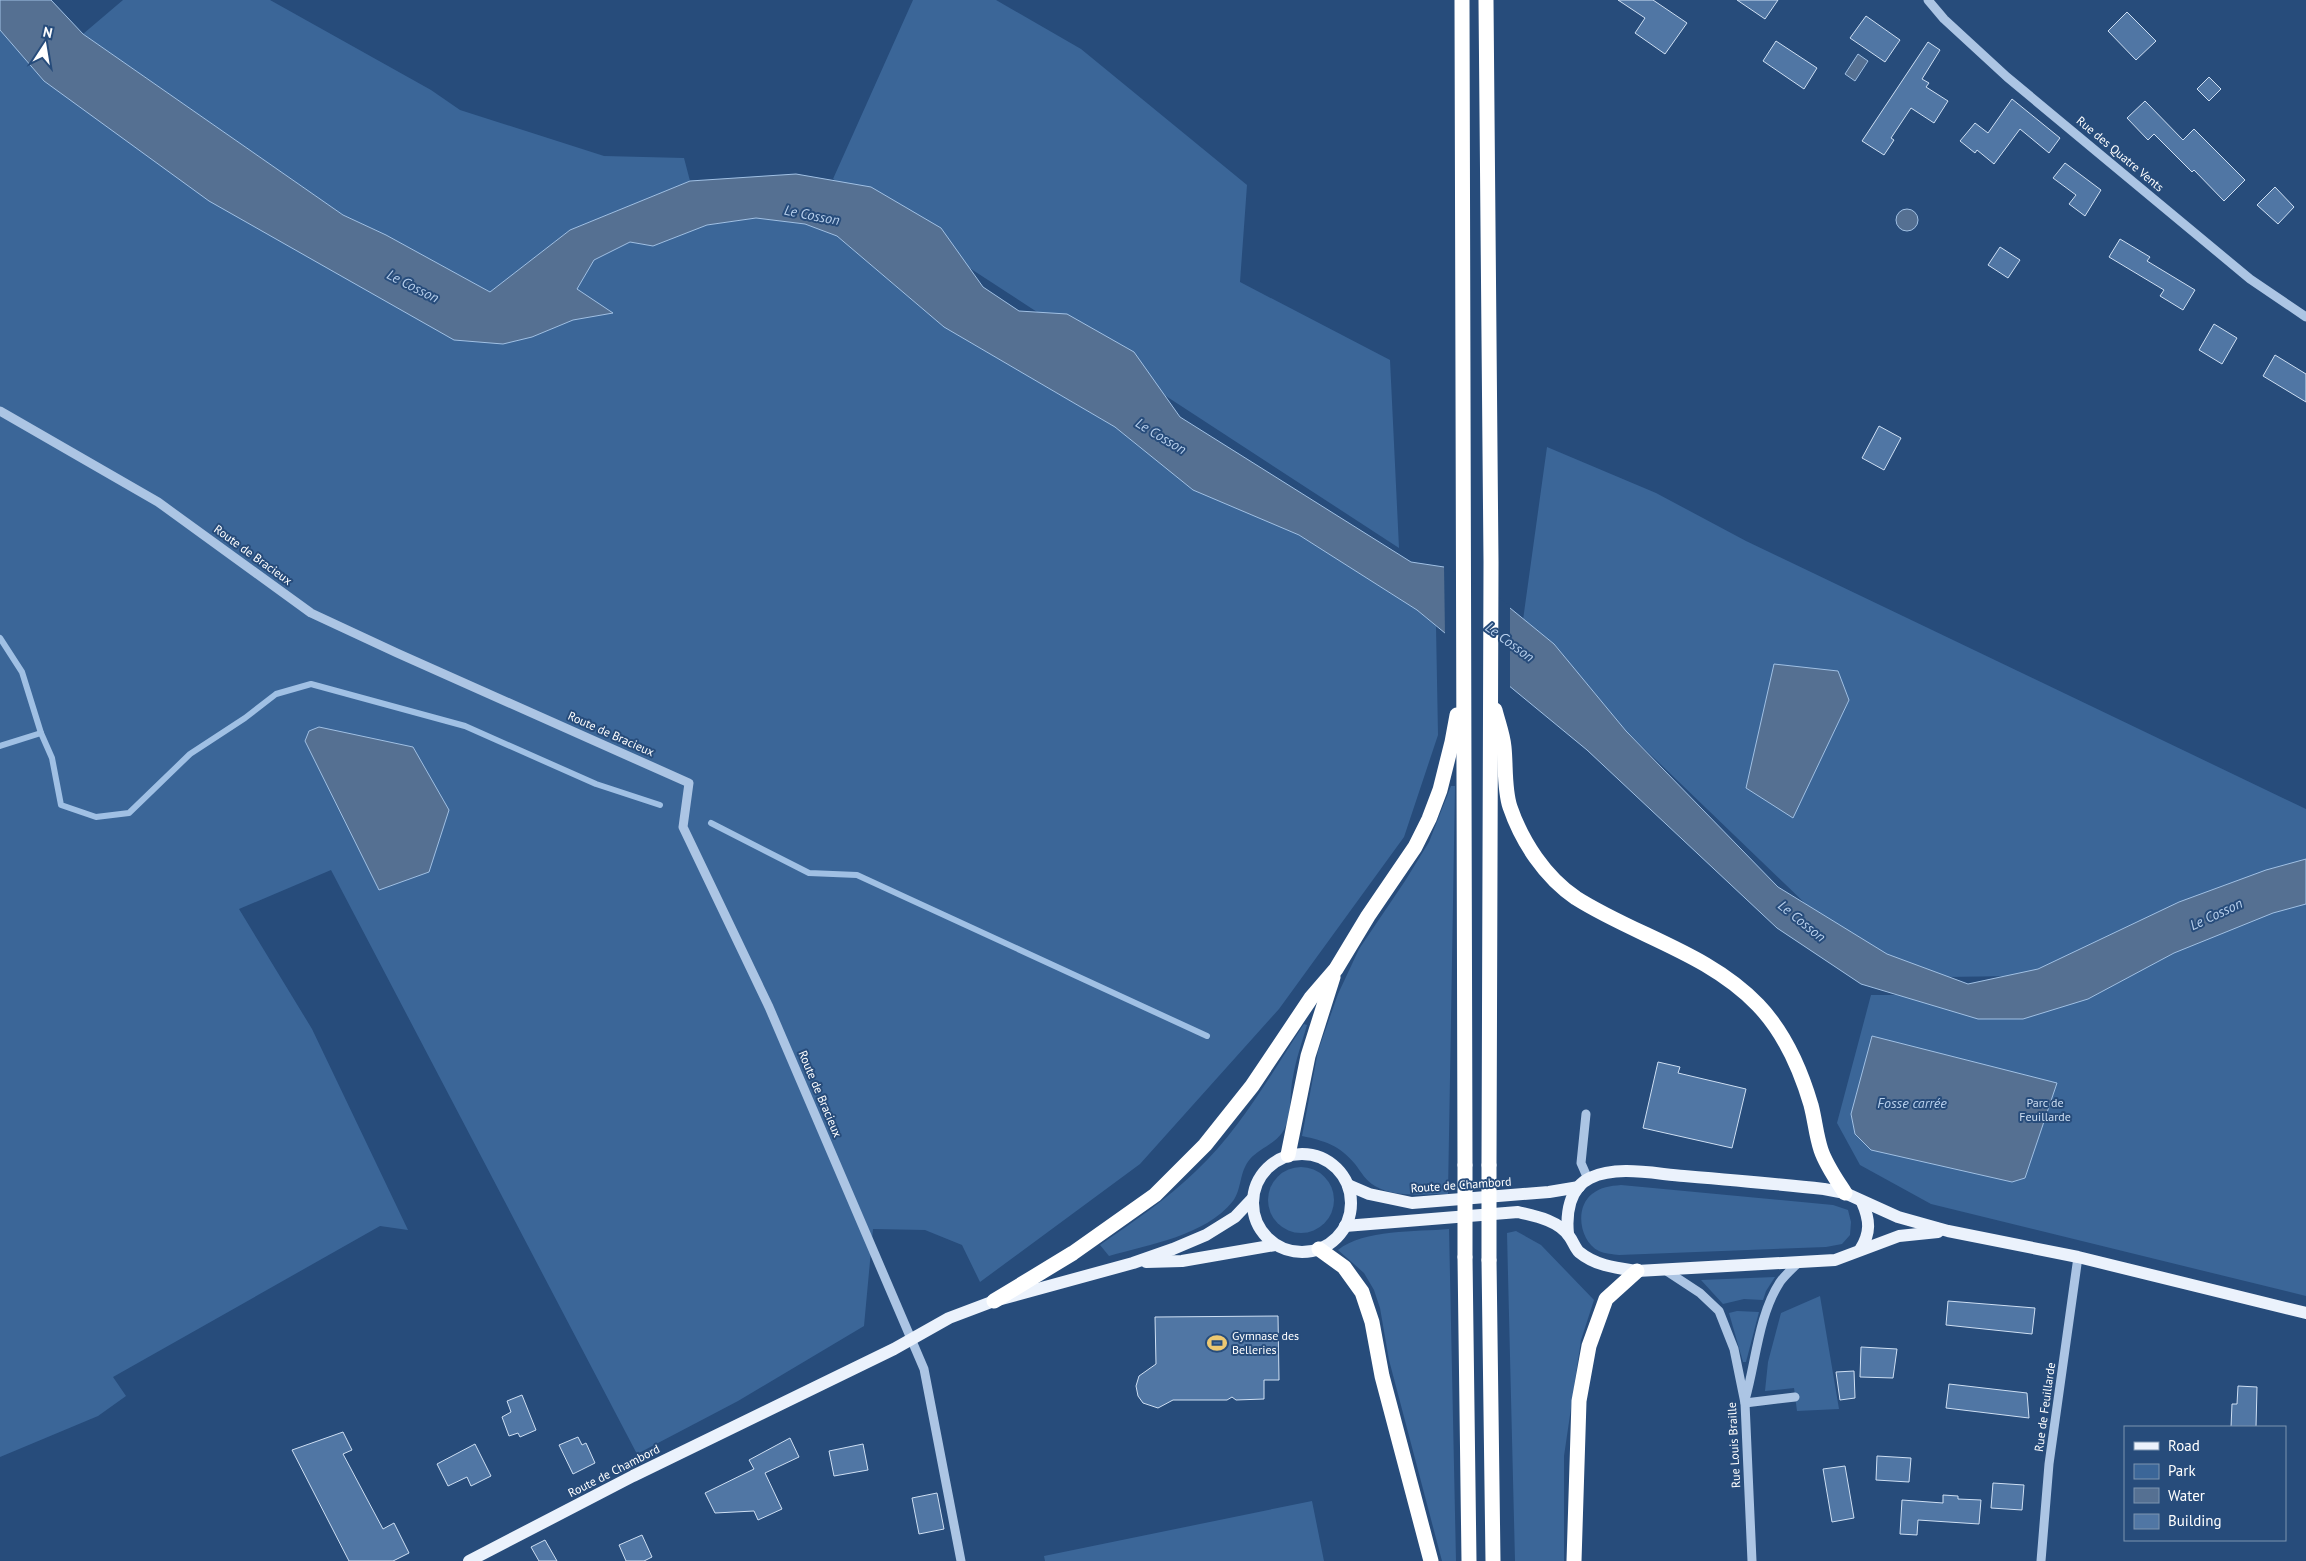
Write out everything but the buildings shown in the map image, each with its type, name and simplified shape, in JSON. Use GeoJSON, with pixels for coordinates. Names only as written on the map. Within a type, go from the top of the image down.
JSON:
{"type":"FeatureCollection","features":[{"type":"Feature","properties":{"kind":"highway"},"geometry":{"type":"LineString","coordinates":[[1462,0],[1465,1257],[1469,1561]]}},
{"type":"Feature","properties":{"kind":"highway"},"geometry":{"type":"LineString","coordinates":[[1486,0],[1491,562],[1489,1165],[1493,1561]]}},
{"type":"Feature","properties":{"kind":"highway"},"geometry":{"type":"LineString","coordinates":[[994,1301],[1073,1254],[1155,1196],[1205,1145],[1246,1094],[1311,998],[1336,968],[1368,916],[1415,847],[1429,819],[1440,790],[1452,742],[1464,672]]}},
{"type":"Feature","properties":{"kind":"highway"},"geometry":{"type":"LineString","coordinates":[[1490,689],[1504,744],[1510,806],[1522,834],[1537,859],[1554,879],[1576,897],[1703,963],[1735,984],[1759,1006],[1788,1049],[1799,1072],[1811,1106],[1821,1150],[1845,1193]]}},
{"type":"Feature","properties":{"kind":"highway"},"geometry":{"type":"LineString","coordinates":[[1288,1155],[1310,1048],[1336,968]]}},
{"type":"Feature","properties":{"kind":"highway"},"geometry":{"type":"LineString","coordinates":[[1319,1249],[1344,1267],[1362,1292],[1372,1322],[1382,1376],[1431,1561]]}},
{"type":"Feature","properties":{"kind":"highway"},"geometry":{"type":"LineString","coordinates":[[1574,1561],[1579,1401],[1589,1346],[1606,1299],[1637,1271]]}},
{"type":"Feature","properties":{"kind":"main road"},"geometry":{"type":"LineString","coordinates":[[1303,1153],[1317,1156],[1330,1162],[1341,1172],[1348,1185],[1351,1199],[1350,1213],[1345,1226],[1338,1236],[1319,1249],[1304,1252],[1289,1251],[1275,1245],[1257,1225],[1252,1199],[1256,1184],[1263,1171],[1275,1161],[1288,1155],[1303,1153]]}},
{"type":"Feature","properties":{"kind":"main road","name":"Route de Chambord"},"geometry":{"type":"LineString","coordinates":[[1348,1185],[1369,1194],[1412,1203],[1548,1192],[1584,1183],[1602,1174],[1643,1173],[1779,1184],[1845,1193]]}},
{"type":"Feature","properties":{"kind":"main road"},"geometry":{"type":"LineString","coordinates":[[1584,1183],[1572,1197],[1566,1217],[1568,1234],[1578,1251],[1610,1268],[1637,1271],[1835,1260],[1899,1236],[1948,1231]]}},
{"type":"Feature","properties":{"kind":"main road"},"geometry":{"type":"LineString","coordinates":[[1845,1193],[1898,1218],[1948,1231],[2078,1257],[2306,1313]]}},
{"type":"Feature","properties":{"kind":"main road"},"geometry":{"type":"LineString","coordinates":[[1133,1262],[1206,1235],[1235,1216],[1252,1199]]}},
{"type":"Feature","properties":{"kind":"main road"},"geometry":{"type":"LineString","coordinates":[[1860,1250],[1867,1239],[1869,1223],[1862,1202]]}},
{"type":"Feature","properties":{"kind":"main road"},"geometry":{"type":"LineString","coordinates":[[1345,1226],[1518,1212],[1538,1216],[1568,1234]]}},
{"type":"Feature","properties":{"kind":"main road"},"geometry":{"type":"LineString","coordinates":[[1133,1262],[1182,1261],[1275,1245]]}},
{"type":"Feature","properties":{"kind":"main road","name":"Route de Chambord"},"geometry":{"type":"LineString","coordinates":[[478,1559],[633,1476],[894,1349],[910,1338],[950,1318],[994,1301],[1133,1262]]}},
{"type":"Feature","properties":{"kind":"street","name":"Rue des Quatre Vents"},"geometry":{"type":"LineString","coordinates":[[1928,0],[1944,19],[2007,77],[2250,279],[2306,317]]}},
{"type":"Feature","properties":{"kind":"street","name":"Route de Bracieux"},"geometry":{"type":"LineString","coordinates":[[0,411],[158,502],[311,613],[689,782],[683,827],[769,1006],[910,1338]]}},
{"type":"Feature","properties":{"kind":"street"},"geometry":{"type":"LineString","coordinates":[[1584,1183],[1581,1163],[1586,1114]]}},
{"type":"Feature","properties":{"kind":"street","name":"Rue de Feuillarde"},"geometry":{"type":"LineString","coordinates":[[2041,1561],[2049,1464],[2078,1257]]}},
{"type":"Feature","properties":{"kind":"street"},"geometry":{"type":"LineString","coordinates":[[1795,1398],[1745,1403],[1771,1297],[1782,1280],[1799,1262]]}},
{"type":"Feature","properties":{"kind":"street","name":"Rue Louis Braille"},"geometry":{"type":"LineString","coordinates":[[1663,1269],[1685,1282],[1719,1311],[1734,1349],[1745,1403],[1752,1561]]}},
{"type":"Feature","properties":{"kind":"street"},"geometry":{"type":"LineString","coordinates":[[910,1338],[924,1369],[961,1561]]}},
{"type":"Feature","properties":{"kind":"green space"},"geometry":{"type":"Polygon","coordinates":[[[123,0],[270,0],[431,90],[460,110],[604,156],[684,158],[690,181],[570,230],[490,292],[386,235],[343,215],[83,34],[123,0]]]}},
{"type":"Feature","properties":{"kind":"green space"},"geometry":{"type":"Polygon","coordinates":[[[913,0],[996,0],[1081,49],[1247,185],[1240,282],[1390,360],[1399,548],[833,179],[913,0]]]}},
{"type":"Feature","properties":{"kind":"green space"},"geometry":{"type":"Polygon","coordinates":[[[0,30],[44,81],[532,337],[573,320],[612,313],[576,289],[594,260],[630,242],[653,246],[707,225],[756,218],[805,224],[837,236],[944,327],[1115,427],[1193,489],[1299,535],[1417,610],[1436,626],[1438,735],[1404,837],[1279,1009],[1140,1164],[980,1282],[962,1245],[925,1230],[873,1229],[864,1326],[738,1401],[637,1454],[331,870],[239,909],[312,1029],[408,1230],[380,1226],[113,1377],[126,1396],[98,1416],[0,1457],[0,30]]]}},
{"type":"Feature","properties":{"kind":"green space","name":"Parc de Feuillarde"},"geometry":{"type":"Polygon","coordinates":[[[1547,447],[1656,493],[1746,541],[2306,809],[2306,1296],[1931,1204],[1860,1165],[1837,1123],[1871,995],[2011,995],[2097,975],[1943,977],[1839,936],[1626,731],[1554,644],[1523,620],[1547,447]]]}},
{"type":"Feature","properties":{"kind":"green space"},"geometry":{"type":"Polygon","coordinates":[[[1451,786],[1455,786],[1448,1194],[1401,1194],[1383,1190],[1372,1184],[1355,1164],[1337,1148],[1325,1142],[1302,1136],[1318,1051],[1338,994],[1359,949],[1429,842],[1451,786]]]}},
{"type":"Feature","properties":{"kind":"green space"},"geometry":{"type":"Polygon","coordinates":[[[1304,1024],[1307,1025],[1294,1070],[1288,1120],[1279,1137],[1258,1152],[1246,1164],[1233,1201],[1208,1223],[1192,1231],[1159,1243],[1109,1256],[1100,1245],[1150,1210],[1173,1191],[1196,1171],[1227,1138],[1254,1101],[1304,1024]]]}},
{"type":"Feature","properties":{"kind":"green space"},"geometry":{"type":"Polygon","coordinates":[[[1294,1167],[1308,1167],[1320,1172],[1329,1181],[1334,1193],[1332,1213],[1325,1224],[1308,1233],[1294,1233],[1282,1228],[1273,1219],[1268,1207],[1268,1193],[1273,1181],[1282,1172],[1294,1167]]]}},
{"type":"Feature","properties":{"kind":"green space"},"geometry":{"type":"Polygon","coordinates":[[[1621,1185],[1833,1205],[1848,1210],[1851,1222],[1850,1235],[1842,1244],[1826,1247],[1619,1255],[1604,1253],[1593,1247],[1587,1240],[1581,1216],[1583,1208],[1586,1200],[1595,1192],[1606,1187],[1621,1185]]]}},
{"type":"Feature","properties":{"kind":"green space"},"geometry":{"type":"Polygon","coordinates":[[[1449,1229],[1456,1561],[1442,1561],[1389,1360],[1380,1308],[1374,1290],[1364,1273],[1338,1250],[1349,1243],[1376,1235],[1406,1231],[1449,1229]]]}},
{"type":"Feature","properties":{"kind":"green space"},"geometry":{"type":"Polygon","coordinates":[[[1516,1231],[1541,1245],[1594,1300],[1581,1340],[1564,1456],[1564,1561],[1515,1561],[1507,1233],[1516,1231]]]}},
{"type":"Feature","properties":{"kind":"green space"},"geometry":{"type":"Polygon","coordinates":[[[1775,1277],[1766,1291],[1763,1300],[1744,1299],[1723,1304],[1701,1280],[1775,1277]]]}},
{"type":"Feature","properties":{"kind":"green space"},"geometry":{"type":"Polygon","coordinates":[[[1820,1296],[1839,1409],[1797,1411],[1794,1388],[1765,1391],[1768,1362],[1781,1313],[1820,1296]]]}},
{"type":"Feature","properties":{"kind":"green space"},"geometry":{"type":"Polygon","coordinates":[[[1737,1311],[1759,1312],[1746,1362],[1743,1362],[1729,1313],[1737,1311]]]}},
{"type":"Feature","properties":{"kind":"green space"},"geometry":{"type":"Polygon","coordinates":[[[1312,1501],[1324,1561],[1045,1561],[1044,1556],[1312,1501]]]}},
{"type":"Feature","properties":{"kind":"water","name":"Le Cosson"},"geometry":{"type":"Polygon","coordinates":[[[0,0],[51,0],[83,34],[343,215],[386,235],[490,292],[570,230],[690,181],[796,174],[871,187],[941,228],[983,287],[1019,311],[1067,314],[1134,352],[1180,417],[1411,562],[1444,567],[1510,608],[1554,644],[1626,731],[1778,887],[1887,954],[1968,984],[2038,969],[2179,902],[2266,870],[2306,859],[2306,904],[2273,913],[2174,953],[2088,999],[2023,1019],[1978,1019],[1861,984],[1777,928],[1587,750],[1417,610],[1299,535],[1193,490],[1115,427],[944,327],[837,236],[805,224],[756,218],[707,225],[653,246],[630,242],[594,260],[577,289],[613,313],[573,320],[532,337],[503,344],[454,340],[209,201],[44,81],[0,30],[0,0]]]}},
{"type":"Feature","properties":{"kind":"water"},"geometry":{"type":"Polygon","coordinates":[[[1858,54],[1868,61],[1855,81],[1845,74],[1858,54]]]}},
{"type":"Feature","properties":{"kind":"water"},"geometry":{"type":"Polygon","coordinates":[[[1907,209],[1915,212],[1918,220],[1915,228],[1907,231],[1899,228],[1896,220],[1899,212],[1907,209]]]}},
{"type":"Feature","properties":{"kind":"water"},"geometry":{"type":"Polygon","coordinates":[[[1774,664],[1838,671],[1849,700],[1793,818],[1746,788],[1774,664]]]}},
{"type":"Feature","properties":{"kind":"water"},"geometry":{"type":"Polygon","coordinates":[[[319,727],[413,747],[449,810],[429,872],[379,890],[305,741],[309,731],[319,727]]]}},
{"type":"Feature","properties":{"kind":"water","name":"Fosse carrée"},"geometry":{"type":"Polygon","coordinates":[[[1872,1036],[2057,1083],[2025,1178],[2012,1182],[1871,1150],[1855,1134],[1851,1114],[1872,1036]]]}},
{"type":"Feature","properties":{"kind":"pier"},"geometry":{"type":"Polygon","coordinates":[[[1444,565],[1510,605],[1510,690],[1445,636],[1444,565]]]}},
{"type":"Feature","properties":{"kind":"waterway"},"geometry":{"type":"LineString","coordinates":[[0,638],[22,672],[41,733]]}},
{"type":"Feature","properties":{"kind":"waterway"},"geometry":{"type":"LineString","coordinates":[[0,746],[41,733],[52,758],[61,805],[96,817],[129,813],[190,754],[245,718],[276,694],[311,684],[465,726],[596,784],[660,805]]}},
{"type":"Feature","properties":{"kind":"waterway"},"geometry":{"type":"LineString","coordinates":[[711,823],[809,873],[857,875],[1207,1036]]}},
{"type":"Feature","properties":{"kind":"place","name":"Gymnase des Belleries"},"geometry":{"type":"Point","coordinates":[1217,1343]}}]}
